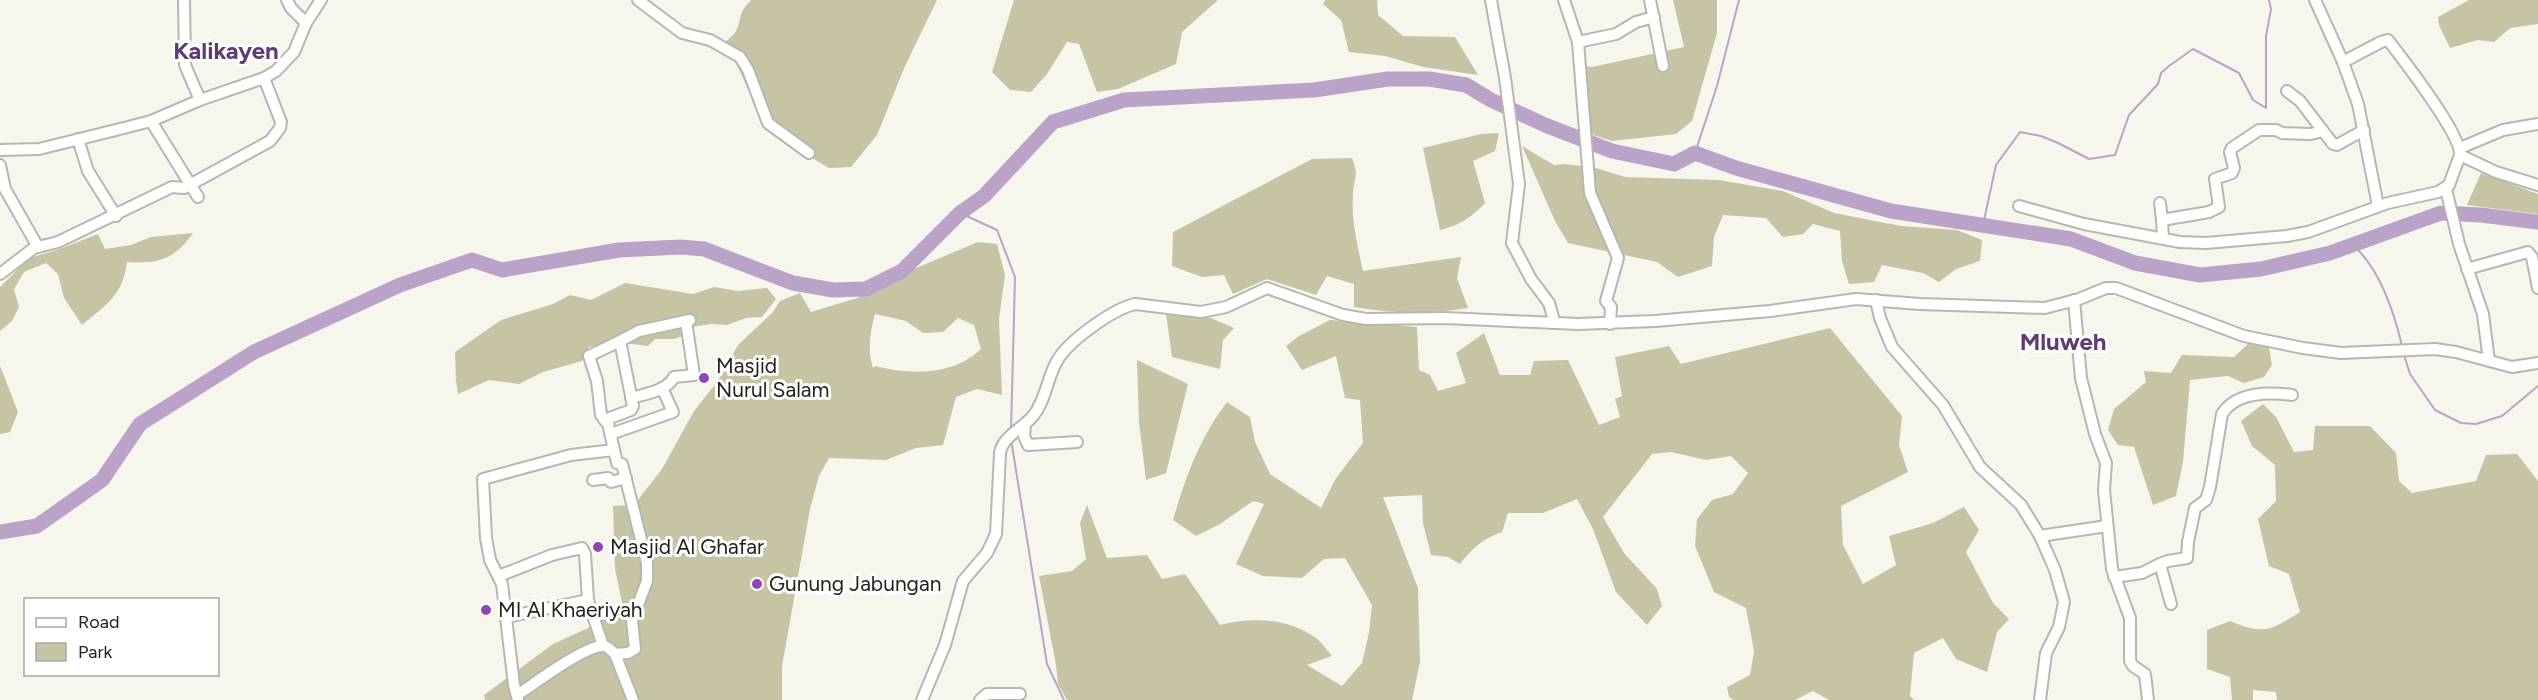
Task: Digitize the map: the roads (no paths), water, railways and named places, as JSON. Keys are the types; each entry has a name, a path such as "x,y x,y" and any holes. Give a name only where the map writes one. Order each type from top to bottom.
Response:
{"street":[{"path":"184,0 185,65 200,100"},
{"path":"287,0 295,13 306,23"},
{"path":"0,150 39,149 151,121 200,100 264,78 276,71 289,58 306,23 321,0"},
{"path":"638,0 682,33 710,40 740,57 748,70 768,123 809,153"},
{"path":"1491,0 1505,78 1519,190 1512,243 1532,279 1549,303 1553,317 1552,323"},
{"path":"1564,0 1578,42 1590,193 1618,258 1606,301 1611,307 1610,324"},
{"path":"1650,0 1663,66"},
{"path":"2315,0 2343,62 2358,104 2378,206"},
{"path":"1578,42 1616,34 1636,22 1654,17"},
{"path":"2343,62 2388,40 2437,109 2460,151 2496,172 2535,181"},
{"path":"0,274 38,247 58,242 172,187 182,188 270,141 280,128 280,118 264,78"},
{"path":"2287,91 2301,101 2333,144 2337,145 2364,130"},
{"path":"151,121 198,197"},
{"path":"2488,361 2486,324 2467,269 2447,193 2460,151 2503,130 2538,124"},
{"path":"2162,220 2209,212 2219,207 2215,179 2232,173 2234,168 2230,152 2232,148 2259,130 2312,134 2323,131"},
{"path":"78,139 88,171 116,216"},
{"path":"0,165 5,189 38,247"},
{"path":"2019,206 2071,221 2163,238 2206,243 2308,232 2378,206 2447,193"},
{"path":"2160,203 2163,238"},
{"path":"2467,269 2528,252 2532,257 2538,288"},
{"path":"922,700 945,645 963,581 987,553 996,534 1002,444 1023,426 1041,404 1056,362 1063,351 1119,309 1135,304 1201,312 1226,307 1267,288 1343,315 1366,319 1446,318 1610,324 1770,311 1849,299 2039,308 2074,300 2106,288 2115,288 2244,336 2303,348 2341,353 2407,349 2456,352 2512,367 2538,363"},
{"path":"1876,300 1880,318 1892,347 1943,405 1980,466 2021,505 2040,536 2059,580 2064,602 2059,627 2046,653 2040,700"},
{"path":"2074,300 2081,378 2095,434 2106,463 2104,490 2114,577 2129,613 2130,661 2133,666 2145,674 2148,700"},
{"path":"615,654 628,653 635,649 632,621 647,580 645,551 622,464 617,463 611,434 601,415 597,381 584,357 639,331 688,320 694,375 673,378 662,388 631,398"},
{"path":"606,422 610,417 631,410 633,406 620,340"},
{"path":"611,434 672,413 662,388"},
{"path":"2114,577 2142,573 2168,561 2187,558 2188,542 2196,508 2206,500 2210,487 2217,435 2225,408 2250,396 2264,393 2292,395"},
{"path":"1023,426 1028,445 1077,442"},
{"path":"614,450 571,455 483,479 486,538 492,566 499,576 518,698 569,661 603,646 610,648 615,654 633,700"},
{"path":"593,480 608,478 611,482 626,478"},
{"path":"2040,536 2107,526"},
{"path":"499,576 557,553 582,549 585,554 588,600 603,646"},
{"path":"2160,564 2171,604"},
{"path":"507,617 588,600"},
{"path":"980,700 987,694 1020,694"}],"waterway":[{"path":"1695,153 1717,86 1739,0"},
{"path":"1983,225 1996,165 2020,132 2041,136 2089,159 2115,155 2129,115 2158,84 2161,73 2193,49 2239,73 2253,100 2266,108 2266,36 2271,9 2269,0"},
{"path":"0,532 37,526 102,480 140,424 254,352 400,285 472,260 502,270 619,250 681,247 704,249 793,283 833,290 866,289 902,271 960,213 984,196 1053,122 1124,100 1314,90 1388,79 1429,79 1466,85 1491,100 1545,125 1612,151 1674,164 1695,153 1736,168 1891,211 2071,239 2135,263 2200,275 2261,269 2330,253 2441,213 2538,222"},
{"path":"960,213 997,230 1015,277 1011,431"},
{"path":"2353,245 2371,266 2385,292 2402,346"},
{"path":"2404,355 2410,374 2435,410 2461,423 2476,424 2502,416 2538,386"},
{"path":"1011,439 1047,664 1064,700"}],"place":[{"name":"Masjid Nurul Salam","path":"704,378"},
{"name":"Masjid Al Ghafar","path":"598,547"},
{"name":"Gunung Jabungan","path":"757,584"},
{"name":"MI Al Khaeriyah","path":"486,610"}],"district":[{"name":"Kalikayen","path":"226,51"},
{"name":"Mluweh","path":"2063,342"}]}
